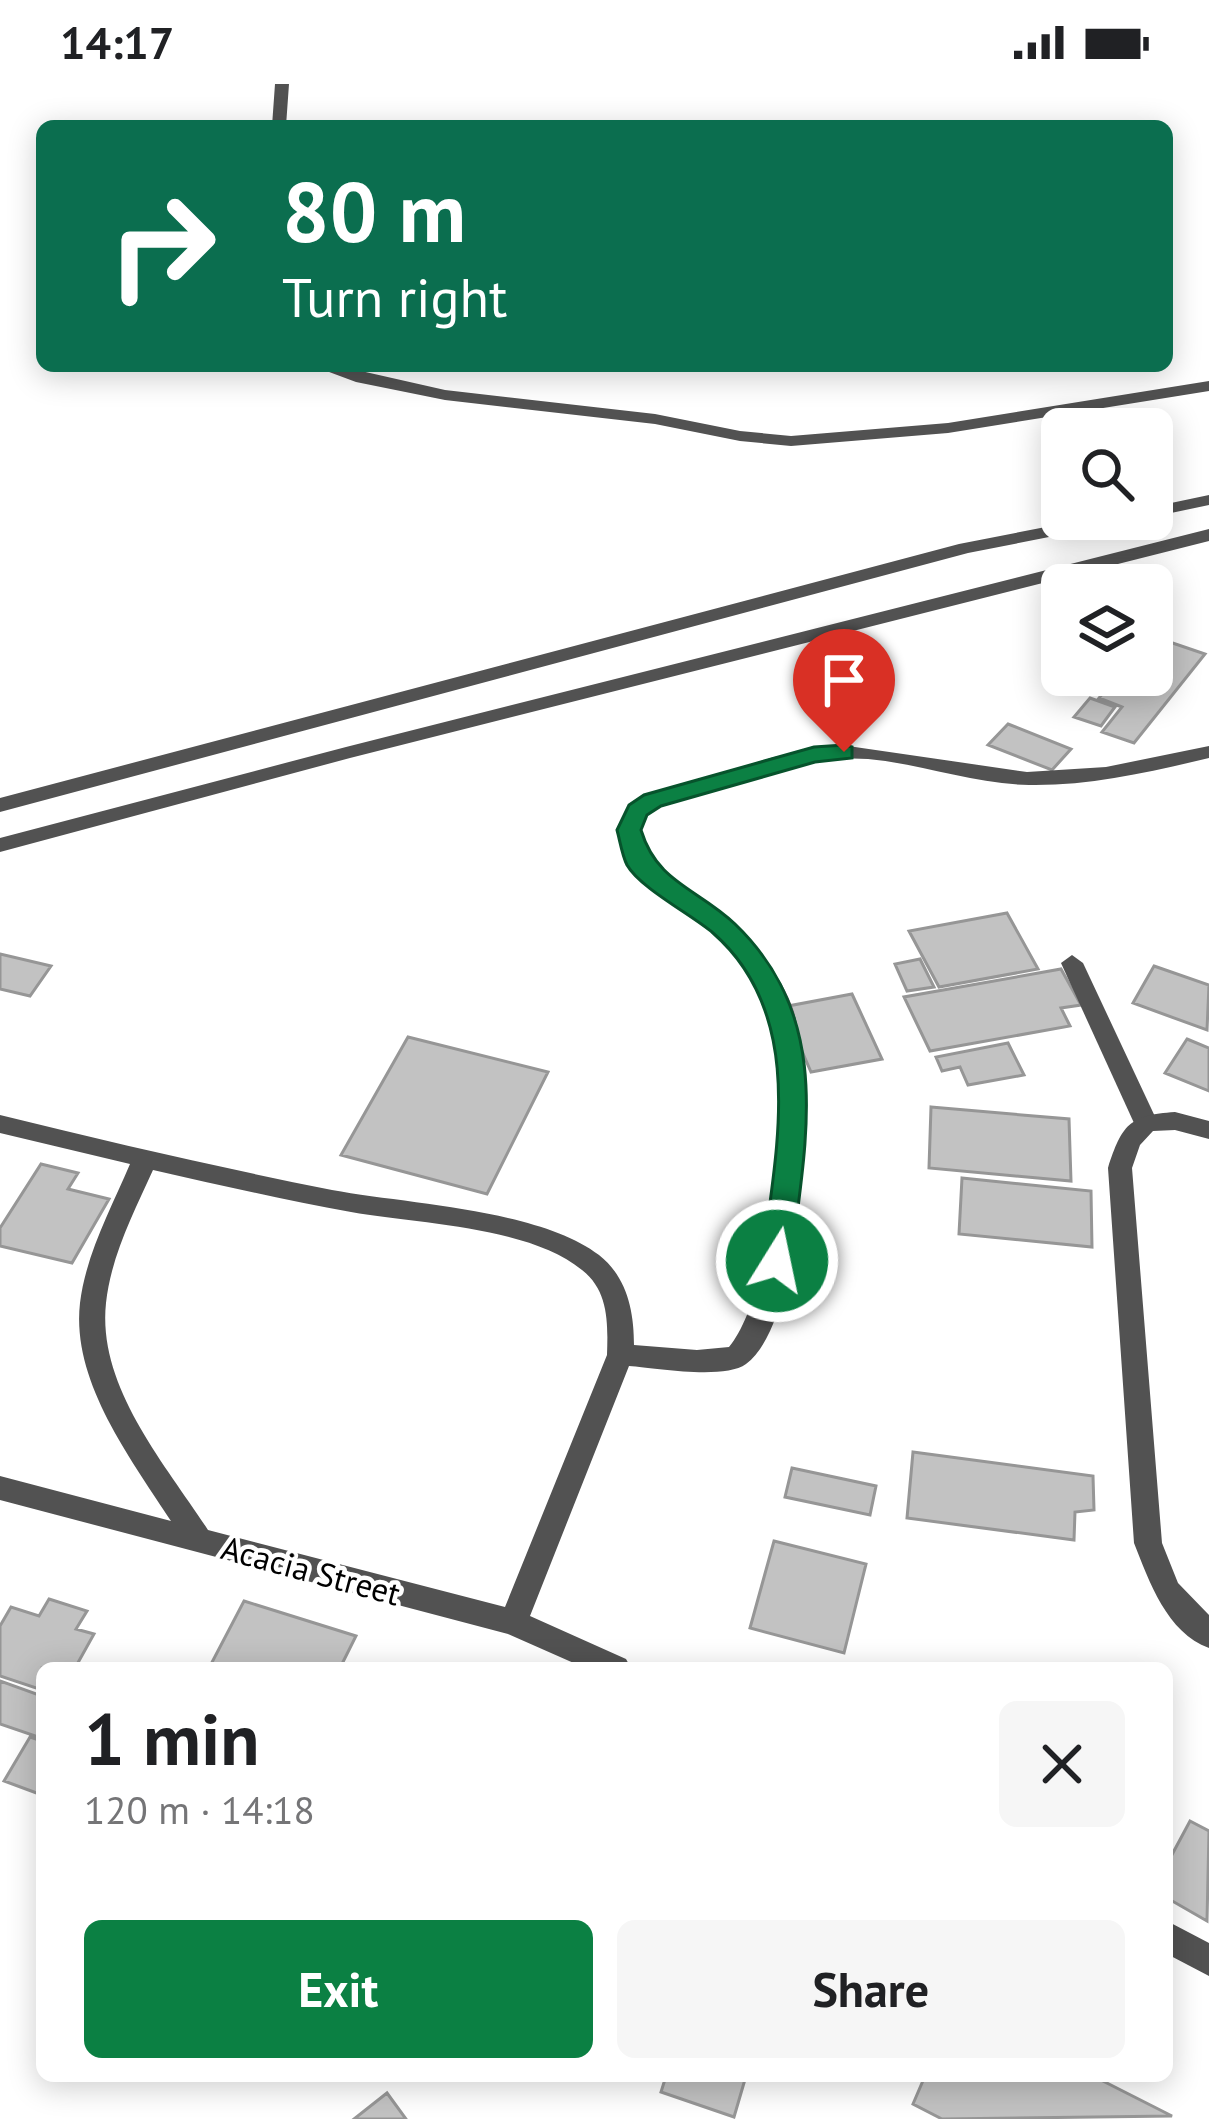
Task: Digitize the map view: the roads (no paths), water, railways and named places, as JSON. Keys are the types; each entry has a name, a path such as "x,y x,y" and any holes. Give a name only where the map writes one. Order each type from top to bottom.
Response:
{"street":[{"path":"279,120 282,84"},
{"path":"343,372 422,394 652,418 788,441 999,420 1096,400 1209,386"},
{"path":"1173,508 1209,500"},
{"path":"0,805 966,548 1041,533"},
{"path":"0,845 1209,535"},
{"path":"620,1355 697,1361 736,1357 755,1334 780,1244 793,1131 789,1041 781,1007 725,930 639,864 629,830 637,811 653,801 814,755 868,753 1000,777 1051,779 1100,776 1209,752"},
{"path":"1072,963 1146,1123"},
{"path":"1209,1130 1175,1121 1146,1123 1130,1141 1120,1168 1148,1543 1167,1591 1209,1635"},
{"path":"0,1124 146,1160 531,1236 578,1254 608,1277 623,1314 620,1355 513,1622"},
{"path":"146,1160 101,1274 91,1314 95,1351 103,1382 199,1540"},
{"name":"Acacia Street","path":"0,1488 513,1622 603,1662"},
{"path":"1173,1940 1209,1960"}]}
